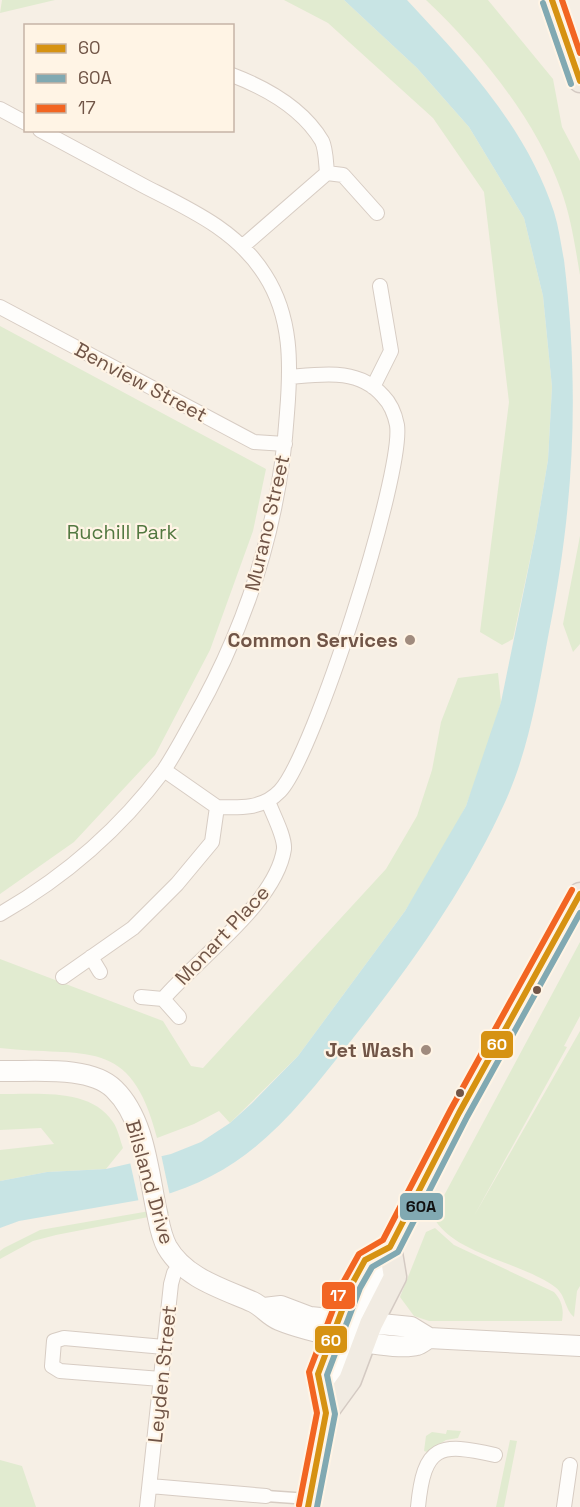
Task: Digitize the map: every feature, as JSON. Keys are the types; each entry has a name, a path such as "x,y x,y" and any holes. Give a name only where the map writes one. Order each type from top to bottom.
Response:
{"main road":[{"path":"552,0 580,79"},
{"path":"326,1413 350,1380 350,1330 365,1260 390,1247 468,1096 580,894"},
{"name":"Bilsland Drive","path":"0,1071 86,1074 105,1081 114,1088 128,1107 138,1131 160,1230 168,1248 180,1265 196,1276 264,1308 281,1306 350,1330 411,1327 429,1338 580,1346"},
{"path":"309,1503 326,1413 318,1374 350,1330 395,1277 390,1247"}],"street":[{"path":"234,76 260,86 304,119 323,143 327,173"},
{"path":"0,109 24,122"},
{"name":"Murano Street","path":"0,914 56,879 84,857 164,770 212,686 250,600 279,490 290,377 290,346 278,299 261,268 243,246 208,220 44,132"},
{"path":"243,246 327,173 343,174 377,213"},
{"path":"373,387 391,351 380,286"},
{"name":"Benview Street","path":"0,308 252,441 285,444"},
{"path":"164,770 217,807 255,806 268,801 287,782 315,721 384,510 397,425 384,396 359,378 345,375 290,377"},
{"name":"Monart Place","path":"163,999 239,922 276,874 284,847 268,801"},
{"path":"63,977 133,928 177,884 212,842 217,807"},
{"path":"91,957 100,972"},
{"name":"Monart Place","path":"141,997 163,999 179,1017"},
{"name":"Leyden Street","path":"147,1507 172,1280 180,1265"},
{"path":"161,1379 60,1371 52,1366 54,1341 64,1338 164,1347"},
{"path":"418,1507 420,1484 427,1464 442,1450 459,1447 495,1455"},
{"path":"564,1507 570,1465"},
{"path":"150,1486 266,1496 309,1503"}],"green space":[{"path":"2,0 55,0 0,13"},
{"path":"284,0 344,0 417,68 469,127 524,218 543,296 552,387 548,460 536,531 513,639 502,645 480,632 509,402 484,192 433,118 328,23"},
{"path":"426,0 488,0 553,79 562,127 580,161 580,275 561,190 537,138 522,113 486,64"},
{"name":"Ruchill Park","path":"0,326 266,469 253,531 210,650 155,755 74,842 0,894"},
{"path":"580,536 580,644 573,652 563,624"},
{"path":"498,673 501,702 486,752 466,806 438,858 405,911 298,1056 230,1123 219,1111 194,1124 157,1138 146,1105 133,1081 118,1066 101,1058 80,1053 0,1048 0,959 163,1021 191,1066 203,1068 386,869 417,816 432,770 441,722 458,678"},
{"path":"580,942 580,1016 564,1046 567,1047 474,1216 580,1031 580,1286 577,1291 574,1317 555,1287 541,1278 455,1240 442,1229 433,1216"},
{"path":"0,1094 61,1095 91,1103 113,1122 123,1148 106,1169 47,1172 0,1181 0,1150 54,1144 41,1128 0,1130"},
{"path":"167,1208 169,1213 33,1241 0,1259 0,1251 4,1248 40,1230"},
{"path":"435,1228 454,1245 554,1292 562,1305 562,1321 429,1321 414,1316 400,1297 426,1232"},
{"path":"447,1430 461,1431 458,1438 446,1440 427,1452 424,1451 426,1436 432,1432 446,1434"},
{"path":"510,1440 517,1441 504,1507 496,1507"},
{"path":"0,1460 22,1466 36,1507 0,1507"}],"water":[{"path":"344,0 407,0 472,73 511,125 542,182 557,224 564,260 569,309 572,356 572,449 569,496 557,589 527,740 514,780 491,832 436,926 372,1014 309,1093 267,1137 218,1173 157,1197 19,1221 0,1228 0,1181 47,1172 106,1169 171,1154 201,1142 230,1123 298,1056 405,911 466,806 501,702 548,460 552,387 543,296 524,218 469,127 417,68"}],"pier":[{"path":"161,1154 170,1196 139,1203 130,1162"}],"transit line":[{"name":"60","path":"552,0 580,81"},
{"name":"17","path":"562,0 580,53"},
{"name":"60A","path":"543,3 571,84"},
{"name":"17","path":"299,1505 317,1413 309,1372 344,1281 359,1254 383,1240 451,1109 572,890"},
{"name":"60","path":"308,1507 326,1413 318,1374 352,1284 365,1260 390,1247 459,1113 580,894"},
{"name":"60A","path":"317,1507 335,1414 327,1375 360,1288 372,1267 398,1252 467,1117 580,913"}],"place":[{"name":"Common Services","path":"410,640"},
{"name":"Jet Wash","path":"426,1050"}]}
